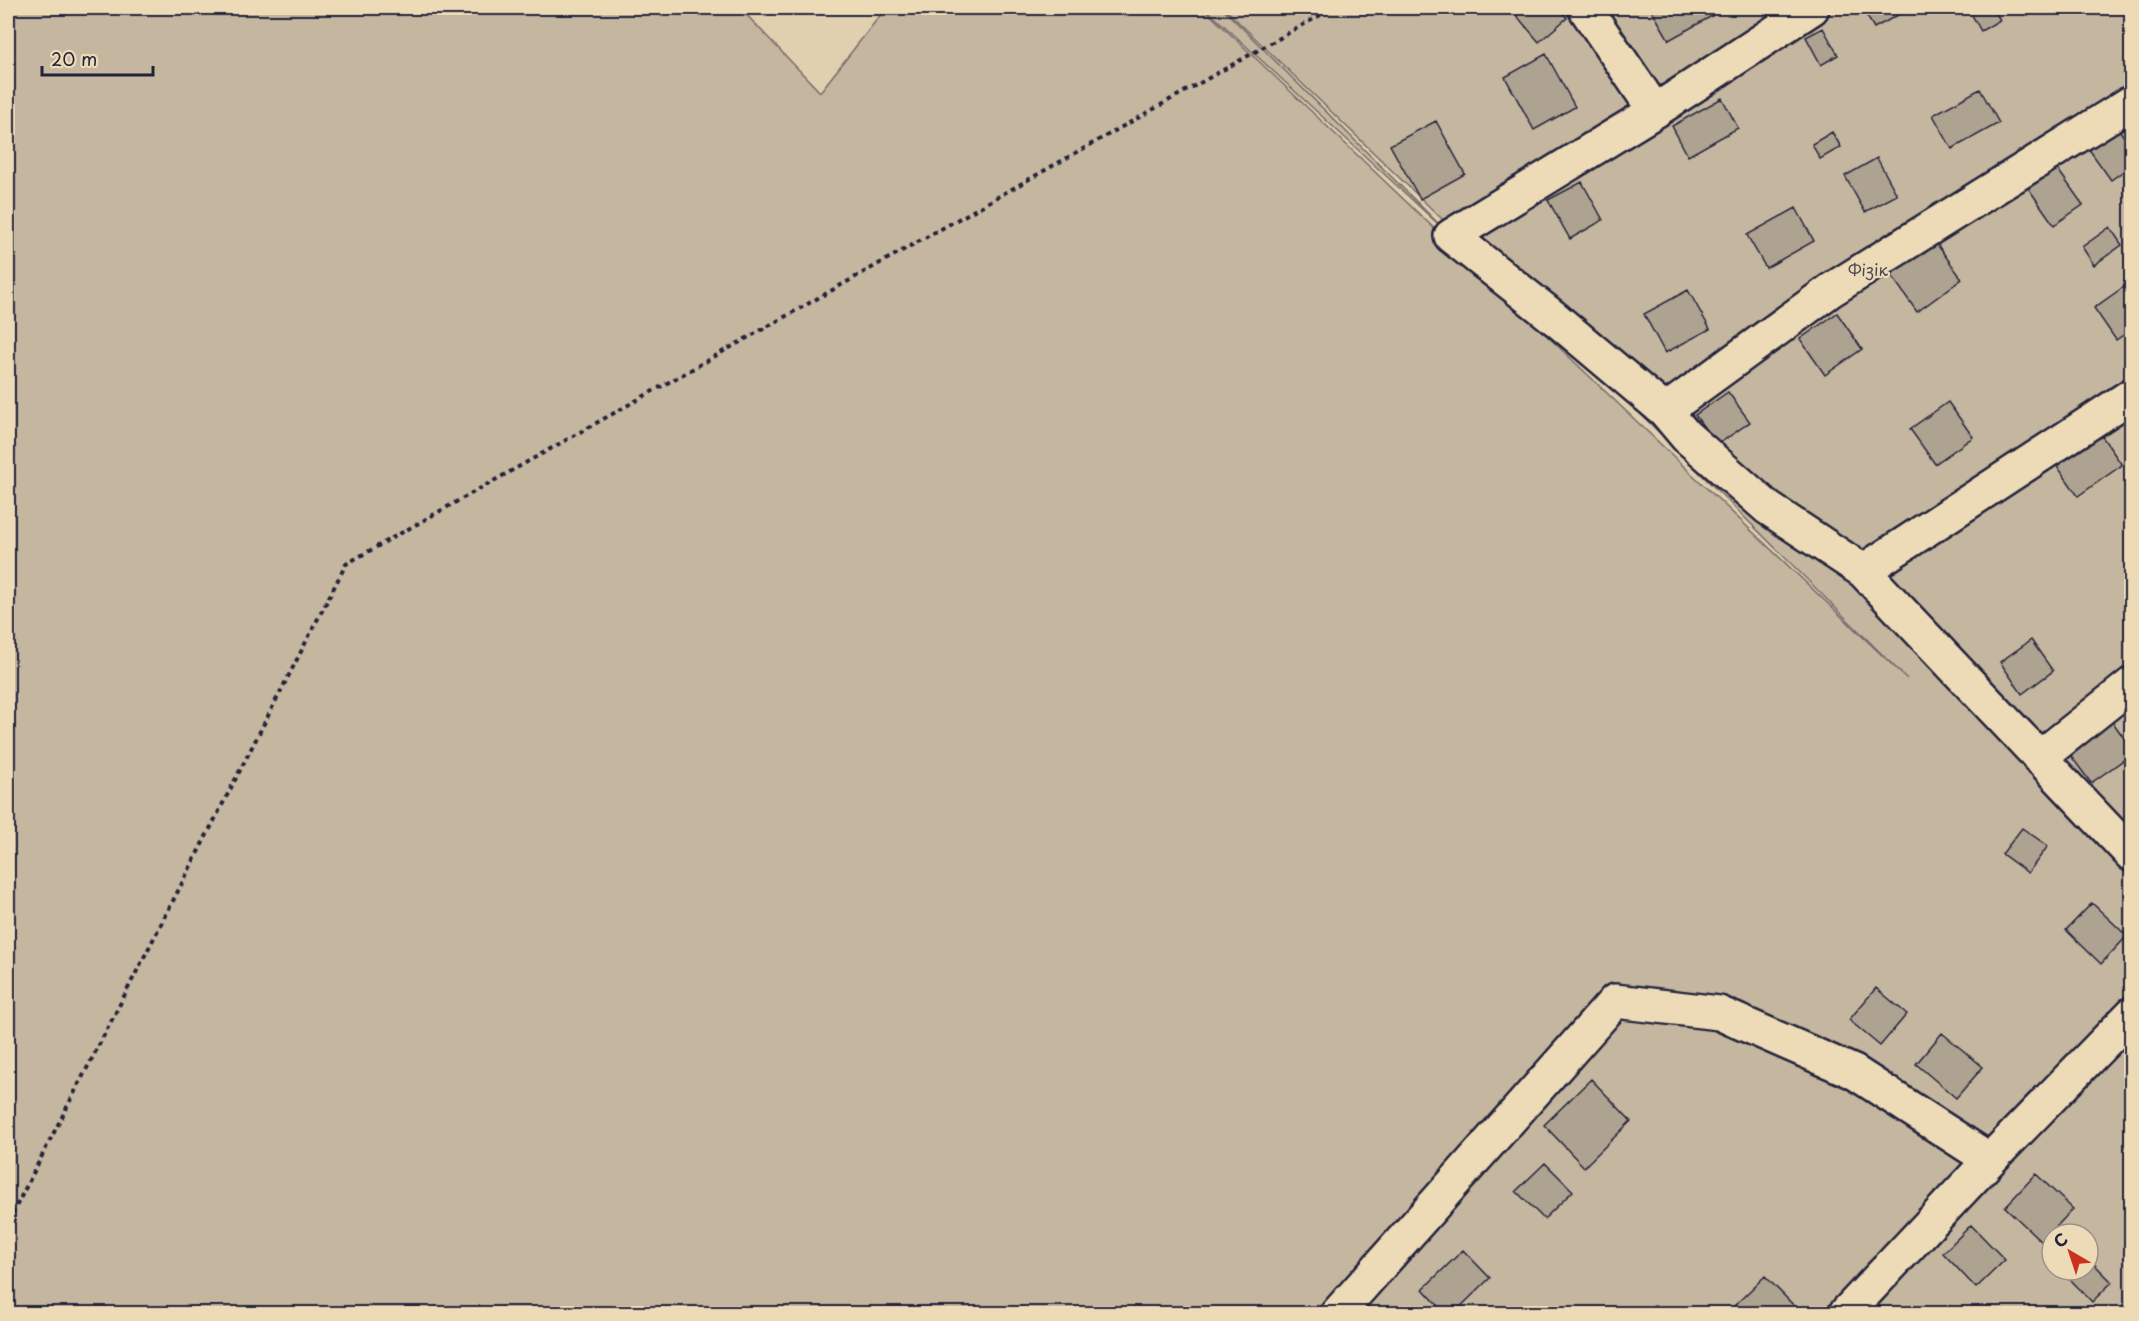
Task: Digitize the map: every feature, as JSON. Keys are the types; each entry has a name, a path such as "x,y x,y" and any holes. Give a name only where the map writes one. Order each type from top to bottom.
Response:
{"lane":[{"path":"1585,8 1655,111"},
{"path":"1812,8 1655,111 1451,236 1557,320 1665,411 1686,436 1768,508 1863,571 2132,855"},
{"path":"1665,411 1831,290 2132,102"},
{"path":"1863,571 2132,396"},
{"path":"2039,758 2132,684"},
{"path":"1337,1314 1615,1001 1719,1012 1854,1072 1990,1160"},
{"path":"1845,1314 2132,1014"}],"path":[{"path":"8,1222 346,564 1333,8"}],"green space":[{"name":"Фізік","path":"8,8 740,8 820,92 886,8 1203,8 1907,679 1533,307 1224,8 2131,8 2131,1313 8,1313"},
{"path":"1205,8 1222,8 1451,236"}],"building":[{"path":"1510,8 1558,8 1567,18 1539,42"},
{"path":"1707,8 1712,16 1669,40 1651,9"},
{"path":"1862,8 1911,8 1874,28"},
{"path":"1968,8 1993,8 2000,20 1981,31"},
{"path":"1823,28 1838,55 1821,65 1806,37"},
{"path":"1546,54 1575,107 1534,130 1505,77"},
{"path":"1980,89 1999,123 1952,149 1933,115"},
{"path":"1722,98 1738,128 1688,156 1672,126"},
{"path":"1436,121 1465,174 1420,199 1390,145"},
{"path":"2117,127 2132,148 2132,165 2111,180 2088,148"},
{"path":"1832,132 1841,147 1820,159 1812,144"},
{"path":"1877,158 1897,195 1865,212 1845,176"},
{"path":"2054,164 2083,205 2054,225 2026,185"},
{"path":"1582,182 1603,220 1570,239 1548,200"},
{"path":"1796,208 1814,241 1766,268 1747,235"},
{"path":"2110,227 2122,245 2094,265 2082,247"},
{"path":"1934,240 1962,279 1917,312 1889,272"},
{"path":"2125,286 2132,295 2132,329 2116,340 2094,308"},
{"path":"1688,290 1710,329 1665,353 1644,314"},
{"path":"1837,313 1862,349 1825,375 1800,339"},
{"path":"1728,392 1750,422 1717,445 1695,415"},
{"path":"1948,402 1973,437 1935,464 1910,429"},
{"path":"2099,432 2122,465 2078,496 2055,463"},
{"path":"2031,640 2053,671 2022,694 2000,662"},
{"path":"2109,717 2132,749 2132,754 2091,783 2065,748"},
{"path":"2022,828 2048,846 2028,873 2002,854"},
{"path":"2092,903 2127,936 2101,964 2066,930"},
{"path":"1876,988 1907,1014 1880,1046 1849,1020"},
{"path":"1942,1033 1983,1067 1956,1098 1916,1064"},
{"path":"1591,1079 1631,1121 1584,1167 1544,1125"},
{"path":"1545,1163 1573,1191 1544,1219 1516,1191"},
{"path":"2036,1174 2073,1209 2061,1222 2040,1222 2040,1240 2005,1207"},
{"path":"1971,1225 2005,1260 1976,1288 1943,1253"},
{"path":"1463,1250 1490,1278 1453,1314 1446,1314 1423,1289"},
{"path":"2100,1270 2112,1282 2092,1302 2073,1282 2100,1282"},
{"path":"1765,1276 1802,1314 1736,1314 1731,1309"}]}
